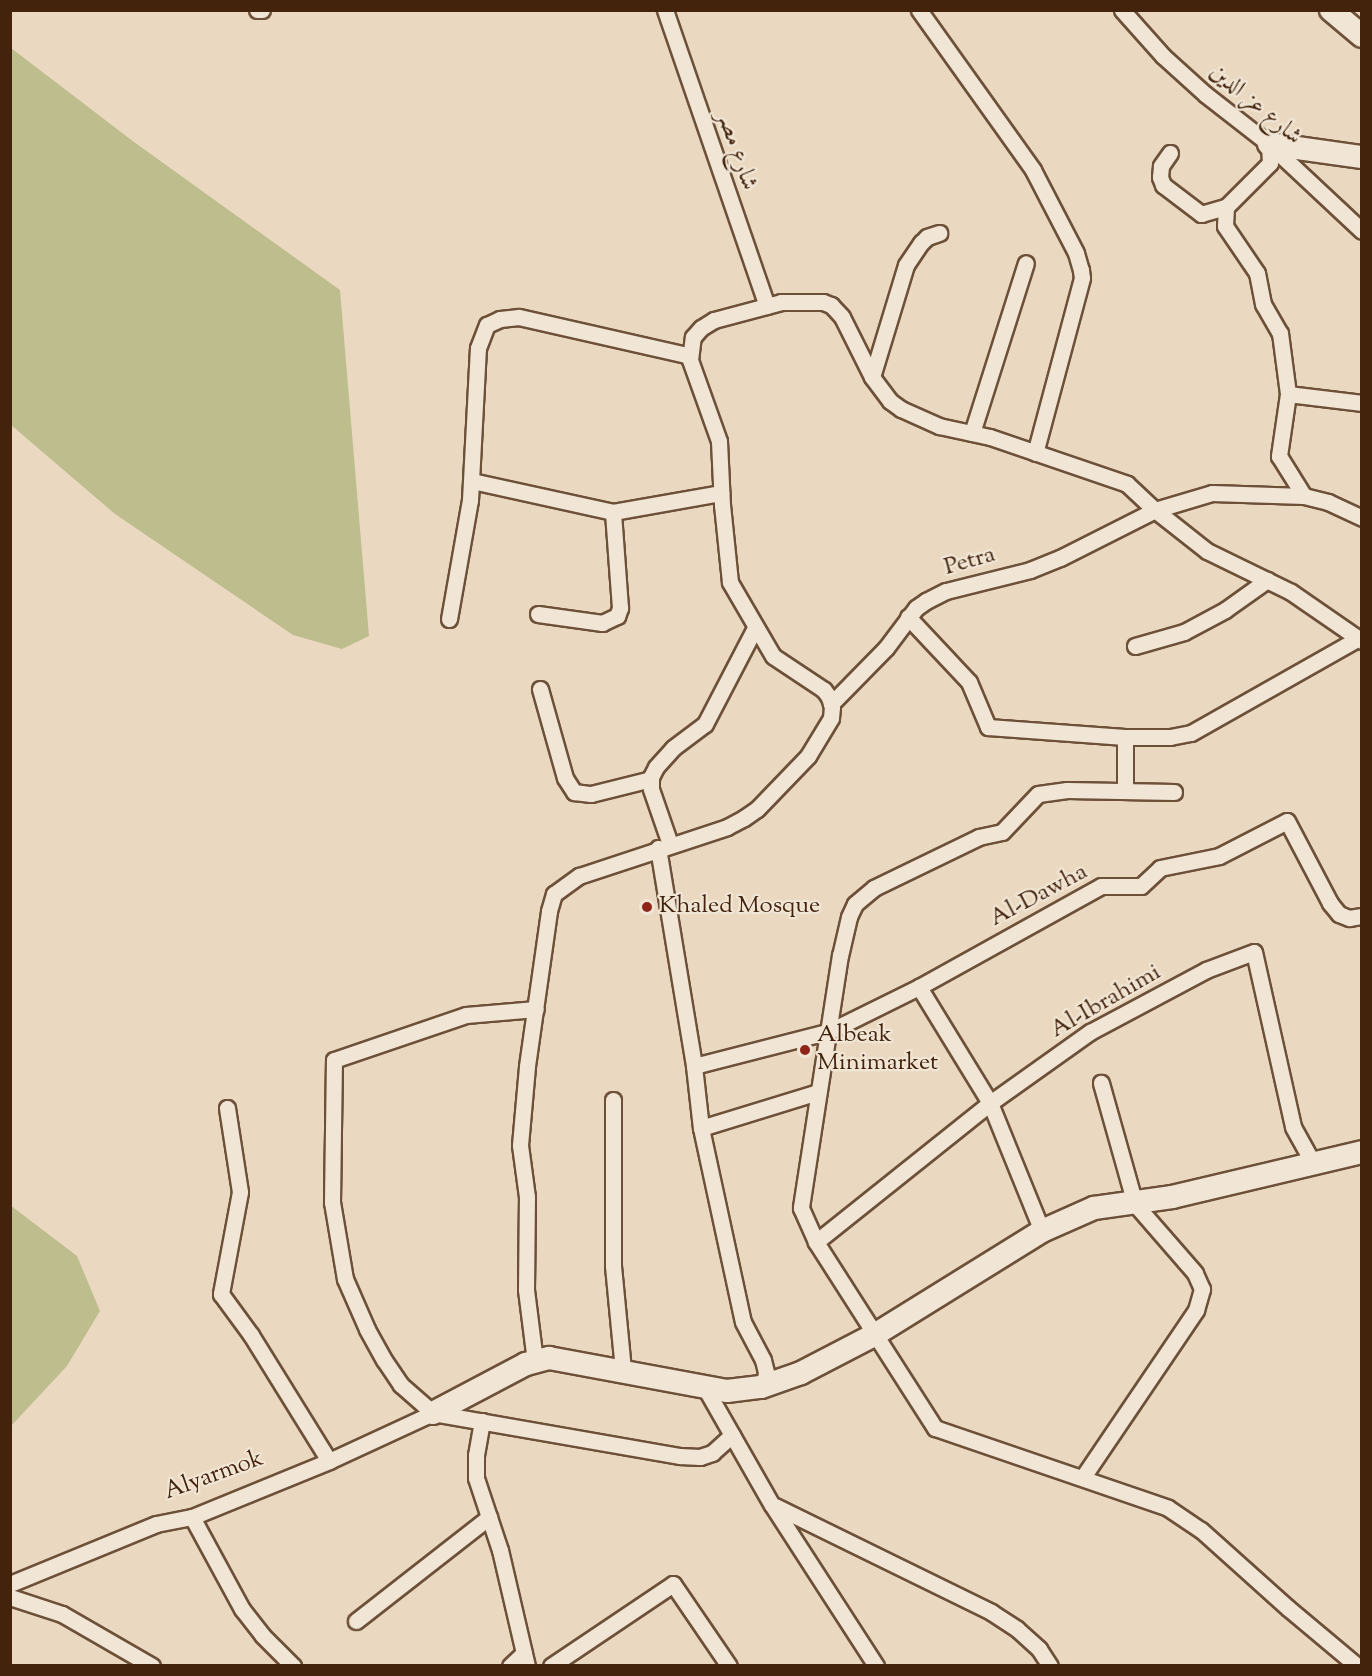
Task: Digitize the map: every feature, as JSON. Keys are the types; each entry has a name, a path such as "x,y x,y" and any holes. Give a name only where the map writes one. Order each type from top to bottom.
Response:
{"street":[{"path":"257,10 262,10"},
{"name":"شارع مصر","path":"665,10 767,306"},
{"path":"919,10 1033,170 1076,254 1081,270 1082,278 1035,453"},
{"name":"شارع عز الدين","path":"1122,10 1163,56 1205,94 1269,144 1362,231"},
{"path":"1330,10 1362,36"},
{"path":"1170,153 1161,166 1160,177 1163,185 1201,214 1226,207 1268,166 1271,155 1269,144 1362,157"},
{"path":"1226,207 1225,226 1257,273 1263,304 1280,333 1288,394 1279,456 1304,496"},
{"path":"872,377 906,265 927,237 939,233"},
{"path":"972,433 1026,263"},
{"path":"535,1361 526,1290 526,1197 520,1145 527,1066 549,910 554,894 579,876 727,827 757,809 808,756 822,737 831,718 831,704 824,690 773,657 730,582 721,493 720,441 690,356 693,337 701,328 714,320 781,302 823,302 831,305 842,317 872,377 890,401 916,418 972,433 1128,484 1155,510 1207,551 1291,592 1360,640 1191,733 1170,737 1125,737 988,727 969,682 908,617"},
{"path":"449,619 472,481 478,348 484,330 492,321 519,317 690,356"},
{"path":"1288,394 1362,403"},
{"path":"472,481 613,512 721,493"},
{"name":"Petra","path":"831,704 886,648 908,617 926,601 946,591 1030,570 1060,558 1155,510 1212,493 1304,496 1329,502 1362,518"},
{"path":"538,614 602,623 617,616 620,608 613,512"},
{"path":"1135,646 1184,632 1225,610 1267,580"},
{"path":"753,1388 766,1372 763,1360 743,1322 701,1128 664,846 651,789 651,779 656,767 673,748 705,724 712,714 755,628"},
{"path":"540,689 565,778 574,792 591,794 651,779"},
{"path":"1125,737 1125,791"},
{"path":"1174,792 1067,790 1038,794 1002,832 979,837 862,896 849,917 840,955 801,1208 816,1242 935,1428 1168,1508 1201,1530 1288,1608 1357,1665"},
{"name":"Al-Dawha","path":"694,1066 830,1031 919,987 1101,886 1141,886 1160,868 1219,856 1287,821 1329,903 1339,914 1349,918 1362,916"},
{"name":"Al-Ibrahimi","path":"816,1242 990,1103 1090,1032 1206,970 1254,952 1293,1127 1313,1163"},
{"path":"919,987 990,1103 1042,1232"},
{"path":"536,1009 466,1015 334,1060 332,1202 345,1279 366,1329 401,1385 433,1413 680,1456 700,1457 712,1453 732,1435"},
{"path":"1083,1478 1201,1299 1202,1289 1195,1273 1135,1204 1101,1083"},
{"path":"701,1128 818,1092"},
{"path":"613,1100 613,1266 623,1370"},
{"path":"227,1108 240,1192 221,1294 251,1335 328,1461"},
{"path":"753,1388 801,1373 876,1334 1042,1232 1094,1208 1135,1204 1362,1152"},
{"name":"Alyarmok","path":"10,1584 156,1524 192,1517 328,1461 433,1413 535,1361 549,1358 704,1386 753,1388"},
{"path":"704,1386 772,1505 876,1665"},
{"path":"483,1421 475,1466 500,1550 526,1659 510,1665"},
{"path":"772,1505 991,1612 1017,1629 1039,1649 1050,1665"},
{"path":"192,1517 242,1609 262,1635 293,1665"},
{"path":"356,1621 489,1518"},
{"path":"551,1665 673,1584 729,1665"},
{"path":"10,1597 62,1614 152,1665"}],"shaded area":[{"path":"11,48 134,142 340,290 369,636 342,649 293,635 115,514 11,425"},
{"path":"10,1205 77,1256 100,1311 67,1366 11,1426"}],"place":[{"name":"Khaled Mosque","path":"647,907"},
{"name":"Albeak Minimarket","path":"805,1050"}]}
